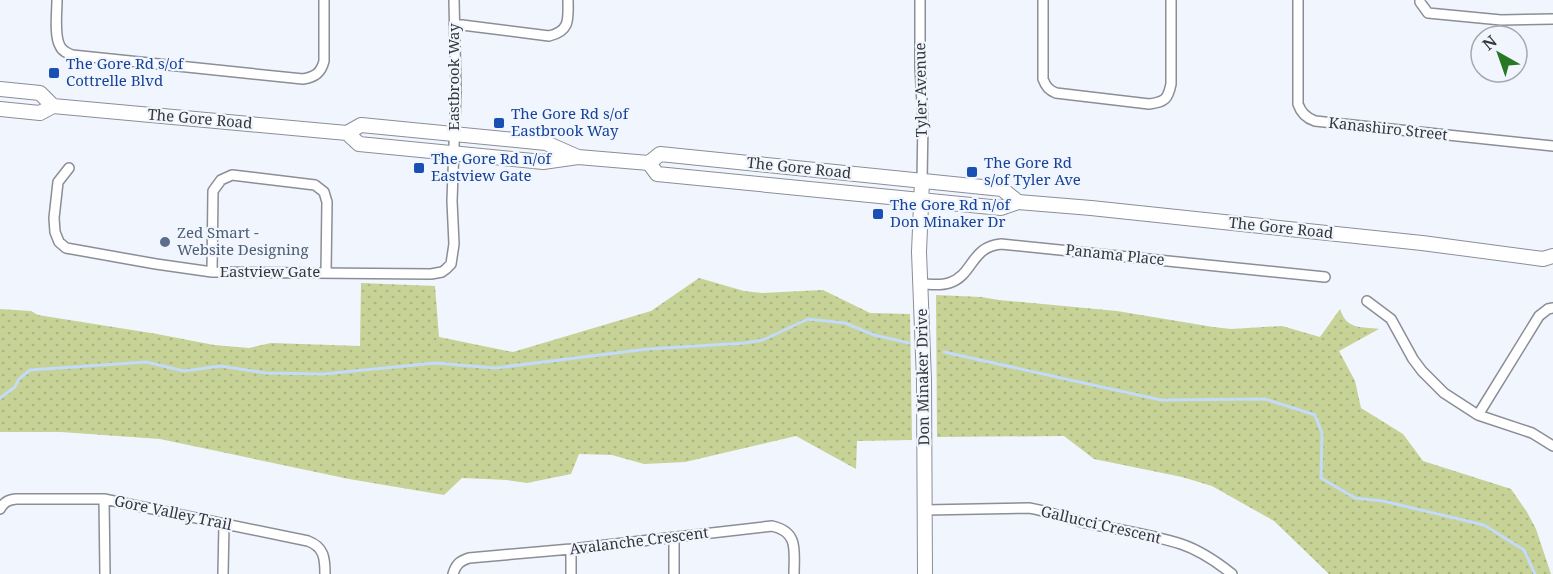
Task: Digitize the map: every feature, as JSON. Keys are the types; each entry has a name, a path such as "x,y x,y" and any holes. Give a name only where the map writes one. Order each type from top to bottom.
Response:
{"main road":[{"name":"The Gore Road","path":"0,88 40,93 53,106"},
{"name":"The Gore Road","path":"0,109 40,113 53,106 347,133 361,125 546,143 578,157"},
{"name":"The Gore Road","path":"347,133 359,144 543,162 578,157 649,163 660,154 1002,189 1018,202"},
{"name":"The Gore Road","path":"649,163 657,174 1001,208 1018,202 1091,208 1410,242 1550,261"},
{"name":"Don Minaker Drive","path":"922,181 919,222 924,380 925,574"}],"street":[{"path":"57,0 59,46 64,52 72,55 303,79 319,73 324,60 324,0"},
{"name":"Eastbrook Way","path":"453,153 456,91 454,0"},
{"path":"454,24 549,36 558,34 567,23 568,0"},
{"name":"Tyler Avenue","path":"920,0 922,181"},
{"path":"1042,0 1043,79 1050,91 1149,104 1165,100 1172,84 1171,0"},
{"name":"Kanashiro Street","path":"1298,0 1298,104 1308,118 1315,121 1553,146"},
{"path":"1420,0 1428,13 1501,20 1553,19"},
{"name":"Eastview Gate","path":"69,168 58,182 54,218 58,242 66,248 212,272 430,274 442,272 451,264 454,244 453,153"},
{"path":"212,272 213,191 221,180 232,176 315,185 324,192 327,202 326,273"},
{"name":"Panama Place","path":"920,284 948,284 957,280 982,250 990,245 1001,244 1325,277"},
{"path":"1367,301 1391,320 1408,352 1428,377 1453,400 1478,415 1532,433 1553,446"},
{"path":"1478,415 1539,316 1553,308"},
{"path":"104,499 105,574"},
{"name":"Gore Valley Trail","path":"0,509 10,500 104,499 314,543 324,555 325,574"},
{"name":"Gallucci Crescent","path":"925,510 1029,508 1039,510 1084,523 1183,544 1213,560 1232,574"},
{"path":"223,574 224,524"},
{"name":"Avalanche Crescent","path":"453,574 454,568 460,561 470,558 772,526 781,528 792,539 794,574"},
{"path":"674,537 674,574"},
{"path":"571,549 571,574"}],"green space":[{"path":"699,278 744,291 762,293 823,290 870,313 910,314 912,440 857,441 856,469 796,436 685,462 644,464 612,455 579,454 571,474 527,483 462,478 444,495 349,479 160,439 61,432 0,432 0,309 31,311 38,315 214,345 249,348 271,343 360,346 361,283 435,286 439,337 513,352 651,311"},
{"path":"936,295 981,297 1117,311 1231,329 1282,326 1320,337 1340,309 1351,324 1379,329 1339,351 1355,381 1361,408 1403,434 1423,461 1511,489 1536,529 1551,574 1329,574 1274,521 1212,486 1182,477 1094,459 1064,436 937,437"}],"waterway":[{"path":"0,398 15,387 19,379 30,370 146,362 184,371 221,366 266,373 324,374 435,363 495,368 648,349 745,343 763,340 808,319 845,323 874,335 909,343"},
{"path":"944,352 1161,400 1265,399 1315,415 1322,433 1321,478 1355,498 1383,501 1484,525 1524,550 1535,574"}],"place":[{"name":"The Gore Rd s/of Cottrelle Blvd","path":"54,73"},
{"name":"The Gore Rd s/of Eastbrook Way","path":"499,123"},
{"name":"The Gore Rd n/of Eastview Gate","path":"419,168"},
{"name":"The Gore Rd s/of Tyler Ave","path":"972,172"},
{"name":"The Gore Rd n/of Don Minaker Dr","path":"878,214"},
{"name":"Zed Smart - Website Designing","path":"165,242"}]}
